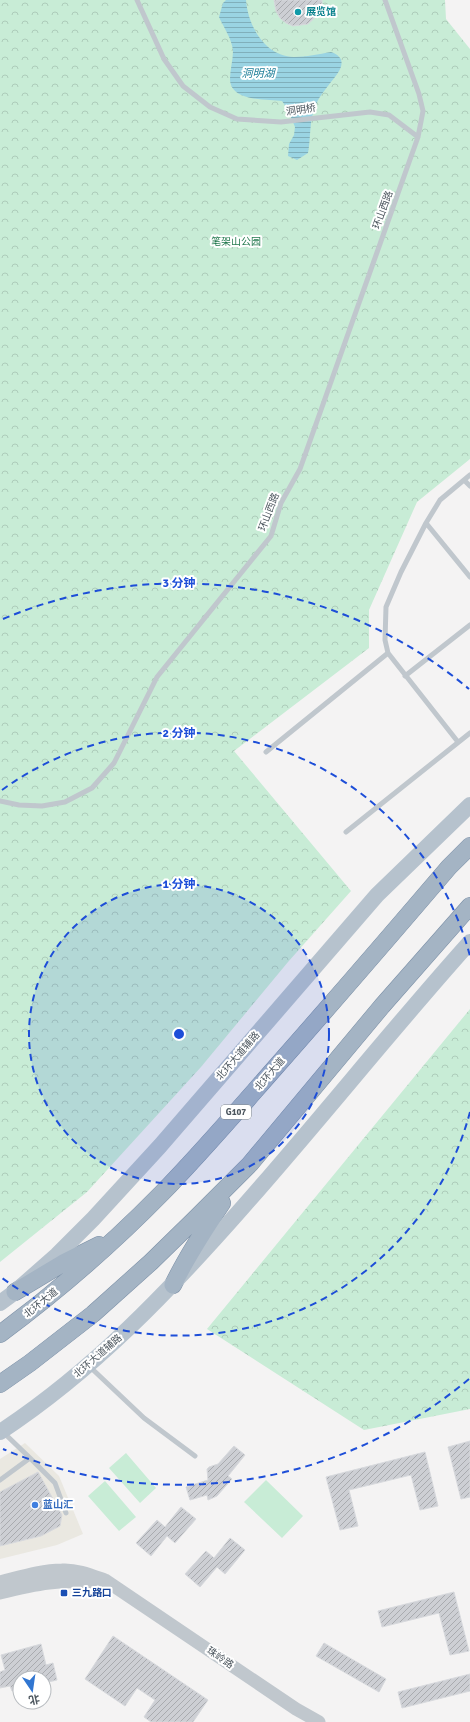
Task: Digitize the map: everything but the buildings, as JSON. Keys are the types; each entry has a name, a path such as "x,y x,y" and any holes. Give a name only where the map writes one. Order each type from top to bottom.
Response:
{"highway":[{"path":"449,867 470,840"},
{"name":"北环大道","path":"0,1334 35,1308 119,1235 163,1192 213,1139 449,867 470,846"},
{"path":"173,1285 201,1234 250,1164 382,1006 470,906"},
{"path":"448,930 470,911"},
{"path":"0,1384 30,1363 99,1308 152,1262 250,1164"},
{"path":"15,1292 65,1262 119,1235"}],"main road":[{"name":"北环大道辅路","path":"0,1303 15,1292 57,1255 119,1191 377,895 470,804"},
{"name":"北环大道辅路","path":"1,1432 47,1399 88,1365 173,1285 271,1175 470,942"}],"street":[{"name":"珠岭路","path":"0,1582 39,1572 63,1570 83,1573 105,1580 296,1709 319,1722"},
{"name":"珠岭路","path":"0,1593 43,1583 69,1581 90,1583 122,1592"}],"lane":[{"name":"洞明桥","path":"137,0 164,59 183,86 210,107 237,119 281,122 370,112 389,115 418,137"},
{"name":"环山西路","path":"0,801 20,805 42,806 65,802 92,788 114,763 157,677 271,536 281,503 300,469 418,137 423,111 419,94 385,0"},
{"path":"458,742 388,653 385,640 386,607 401,572 426,523 440,500 470,475"},
{"path":"464,480 470,486"},
{"path":"426,523 470,577"},
{"path":"405,676 470,625"},
{"path":"266,752 388,653"},
{"path":"346,832 470,733"},
{"path":"88,1365 144,1418 195,1456"},
{"path":"1,1432 55,1483 66,1513"},
{"path":"0,1480 30,1458"}],"shaded area":[{"name":"蓝山汇","path":"25,1443 59,1476 83,1534 57,1545 0,1559 0,1459"}],"green space":[{"name":"笔架山公园","path":"0,0 445,0 446,19 470,49 470,459 417,502 369,610 369,648 234,751 351,891 288,962 201,1067 87,1192 0,1262"},
{"path":"470,1009 470,1409 364,1430 207,1329"},
{"path":"126,1453 156,1488 140,1503 109,1468"},
{"path":"266,1480 303,1516 282,1538 244,1502"},
{"path":"105,1481 136,1517 119,1531 88,1496"}],"water":[{"name":"洞明湖","path":"226,0 246,0 247,10 254,29 260,38 275,51 294,57 331,52 341,59 342,64 338,73 319,99 313,112 308,153 297,160 288,156 289,144 294,135 295,127 288,110 282,101 243,96 236,92 232,86 230,72 233,51 229,38 219,17 223,3"}],"place":[{"name":"展览馆","path":"298,12"},
{"name":"蓝山汇","path":"35,1505"},
{"name":"三九路口","path":"64,1593"}]}
